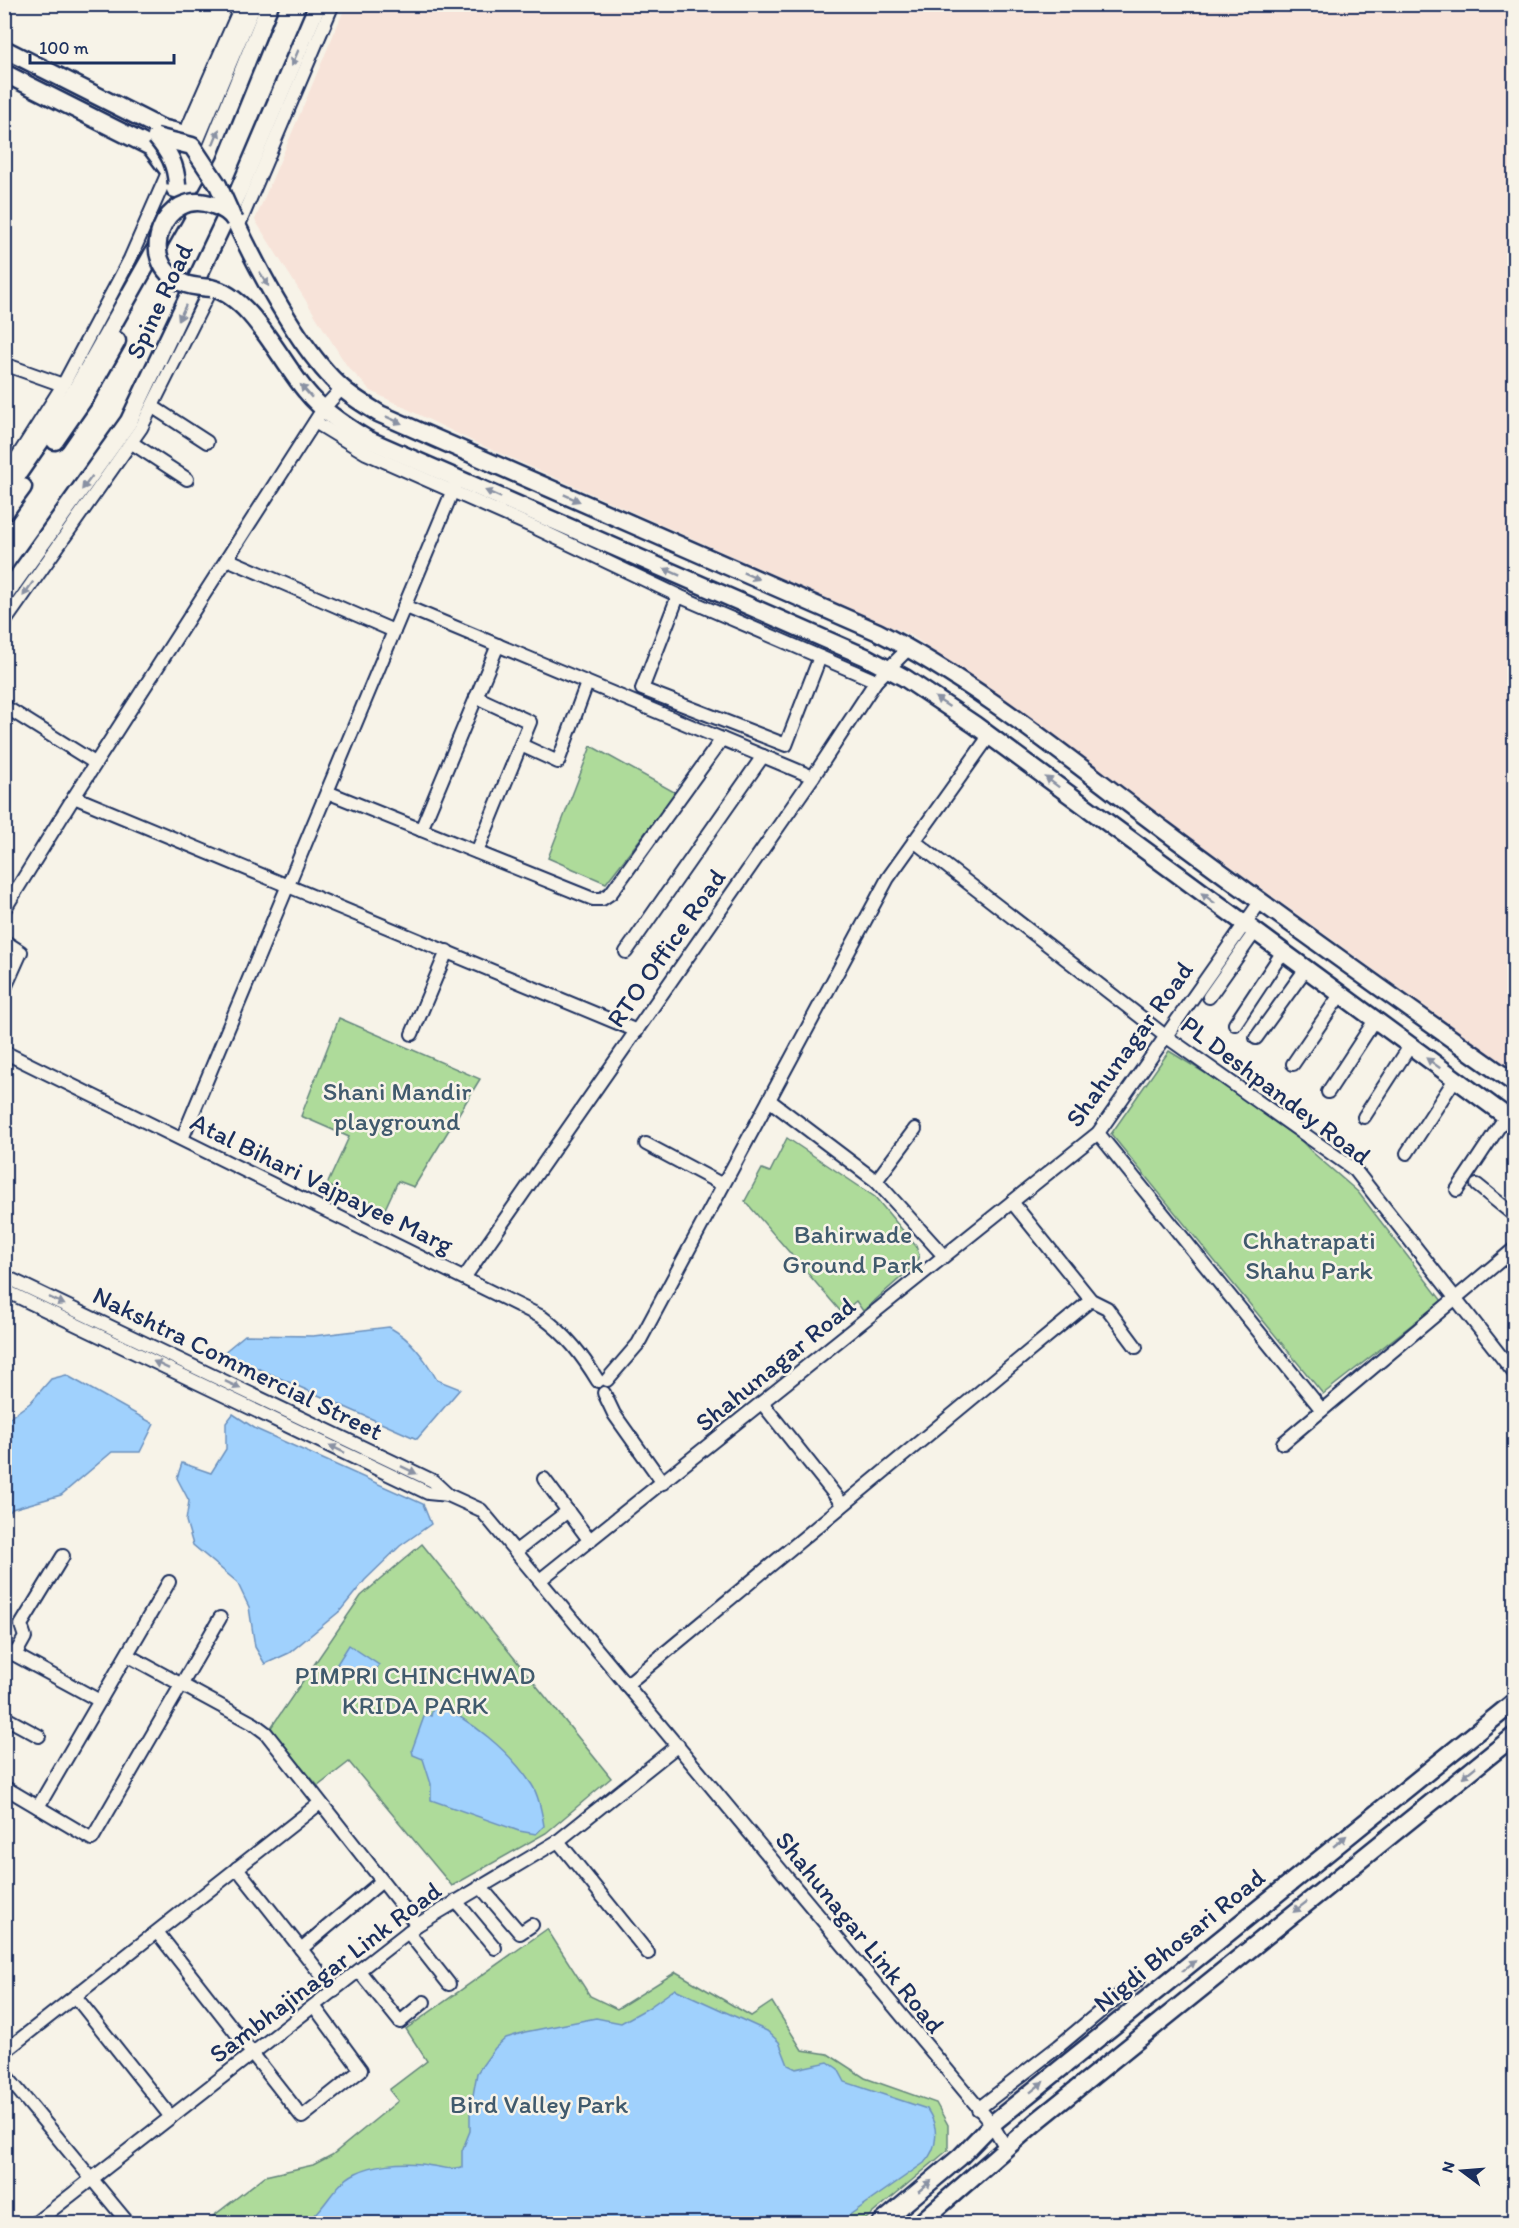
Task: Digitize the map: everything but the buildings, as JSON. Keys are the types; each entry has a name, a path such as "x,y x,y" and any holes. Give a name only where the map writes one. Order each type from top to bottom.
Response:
{"main road":[{"path":"253,4 173,178 157,238 158,254 164,268 175,279 189,285 224,292 241,305 306,392 319,416 455,485 888,667 990,735 1249,929 1510,1119"},
{"name":"Spine Road","path":"4,494 209,154 270,4"},
{"name":"Spine Road","path":"4,596 129,421 239,190 318,4"},
{"path":"4,49 189,140 218,185 259,271 322,366 342,388 380,414 868,627 909,648 999,707 1260,902 1515,1083"},
{"path":"4,60 156,137 189,140"},
{"path":"4,73 151,147 173,178"},
{"path":"156,137 169,152 176,172 173,178"},
{"path":"162,224 179,207 193,202 209,203 235,220"},
{"path":"4,513 86,396 114,348 158,254"},
{"name":"Nigdi Bhosari Road","path":"880,2223 960,2157 992,2124 1515,1702"},
{"name":"Nigdi Bhosari Road","path":"919,2223 1006,2148 1272,1929 1515,1736"}],"street":[{"path":"189,140 242,4"},
{"path":"235,220 333,4"},
{"name":"Spine Road","path":"4,478 69,388 130,259 173,178"},
{"name":"Spine Road","path":"4,623 132,443 153,407 211,288"},
{"path":"4,364 69,388"},
{"path":"4,910 95,763 319,416 342,388"},
{"path":"153,407 207,442"},
{"path":"132,443 187,479"},
{"path":"182,1139 455,485 678,596 876,681"},
{"path":"227,559 394,631"},
{"path":"678,596 642,689 786,746 820,657"},
{"path":"404,606 813,777"},
{"path":"421,830 498,645"},
{"name":"RTO Office Road","path":"464,1278 813,777 876,681 909,648"},
{"path":"521,745 558,762 587,682"},
{"path":"476,698 530,722 477,852"},
{"path":"4,706 95,763"},
{"path":"603,1385 638,1344 888,878 990,735"},
{"path":"327,792 593,899 602,899 611,893 722,739"},
{"path":"626,952 763,756"},
{"path":"74,797 637,1031"},
{"name":"PL Deshpandey Road","path":"914,841 1164,1035 1355,1170 1515,1373"},
{"name":"Shahunagar Road","path":"540,1580 1098,1133 1164,1035 1249,929 1260,902"},
{"path":"1209,997 1249,929"},
{"path":"4,941 21,952 4,990"},
{"path":"412,1034 447,951"},
{"path":"1235,1024 1282,953"},
{"path":"1256,1038 1305,969"},
{"path":"1293,1064 1340,995"},
{"path":"1328,1092 1374,1020"},
{"path":"1364,1117 1410,1046"},
{"name":"Atal Bihari Vajpayee Marg","path":"4,1052 542,1317 561,1330 578,1349 603,1385 614,1414 663,1483"},
{"path":"1407,1153 1455,1079"},
{"path":"769,1100 876,1181 945,1256"},
{"path":"1457,1190 1510,1119"},
{"path":"876,1181 915,1129"},
{"path":"1098,1133 1322,1410"},
{"path":"646,1144 723,1185"},
{"path":"1477,1185 1515,1215"},
{"path":"1012,1202 1091,1300 1107,1308 1136,1347"},
{"path":"1283,1443 1515,1249"},
{"name":"Nakshtra Commercial Street","path":"4,1276 433,1481 448,1494 481,1510 678,1746"},
{"name":"Nakshtra Commercial Street","path":"4,1290 428,1493 448,1494"},
{"path":"626,1685 1091,1300"},
{"path":"762,1403 843,1505"},
{"path":"544,1479 590,1541"},
{"path":"516,1551 568,1511"},
{"path":"63,1556 21,1625 25,1637 10,1652 100,1701"},
{"path":"38,1806 170,1582"},
{"path":"4,1787 92,1839 220,1618"},
{"path":"127,1655 254,1724 266,1733 382,1881 449,1984"},
{"path":"4,1717 39,1736"},
{"name":"Sambhajinagar Link Road","path":"34,2223 412,1929 558,1841 678,1746"},
{"name":"Shahunagar Link Road","path":"678,1746 992,2124 1006,2148"},
{"path":"4,2052 320,1803"},
{"path":"558,1841 648,1953"},
{"path":"237,1868 333,1990"},
{"path":"301,1949 382,1881"},
{"path":"480,1887 520,1933 532,1925"},
{"path":"456,1901 495,1948"},
{"path":"157,1932 251,2055 302,2116 361,2070 314,2006"},
{"path":"359,1971 400,2022 424,2002"},
{"path":"978,2109 1059,2046 1139,1979"},
{"path":"75,1996 171,2117"},
{"path":"1113,2000 1125,2016"},
{"path":"1059,2046 1071,2060"},
{"path":"4,2073 129,2223"}],"shaded area":[{"path":"346,5 1514,5 1514,1071 912,636 472,441 371,391 347,366 255,220"}],"green space":[{"path":"591,746 676,793 606,883 548,858"},
{"name":"Shani Mandir playground","path":"339,1018 480,1079 414,1187 398,1181 383,1213 327,1185 349,1137 301,1116"},
{"name":"Chhatrapati Shahu Park","path":"1169,1051 1280,1119 1312,1152 1358,1192 1442,1301 1323,1394 1111,1134"},
{"name":"Bahirwade Ground Park","path":"787,1138 875,1197 916,1246 919,1255 916,1264 863,1311 856,1301 842,1313 745,1201 762,1169 770,1172"},
{"name":"PIMPRI CHINCHWAD KRIDA PARK","path":"422,1544 611,1778 546,1833 452,1886 349,1762 318,1786 270,1729 361,1596"},
{"name":"Bird Valley Park","path":"547,1929 590,1996 617,2009 676,1972 751,2016 772,2002 802,2050 828,2054 865,2078 936,2103 948,2125 948,2150 861,2223 203,2224 265,2176 313,2165 332,2155 398,2101 389,2090 427,2061 406,2029"}],"water":[{"path":"389,1327 417,1350 437,1380 460,1389 417,1439 223,1353 245,1335 313,1336"},
{"path":"66,1375 154,1424 140,1452 112,1452 61,1495 12,1509 5,1518 5,1421 30,1403 51,1379"},
{"path":"233,1414 256,1429 423,1504 431,1524 400,1546 365,1580 340,1611 289,1653 265,1664 255,1647 249,1607 237,1582 193,1545 186,1521 189,1501 177,1478 182,1463 211,1473 226,1449 226,1423"},
{"path":"349,1645 379,1665 366,1683 337,1664"},
{"path":"434,1703 462,1718 488,1737 523,1772 534,1789 541,1810 544,1826 536,1834 519,1831 431,1800 431,1784 423,1759 413,1755 412,1750 425,1714 431,1716"},
{"name":"Bird Valley Park","path":"675,1989 767,2031 779,2042 788,2065 796,2069 828,2062 838,2069 845,2082 927,2109 934,2123 936,2137 929,2157 924,2163 838,2223 303,2223 317,2213 340,2184 363,2170 388,2164 405,2163 447,2168 462,2167 462,2151 470,2131 470,2112 477,2073 495,2048 506,2038 596,2018 621,2023"}]}
